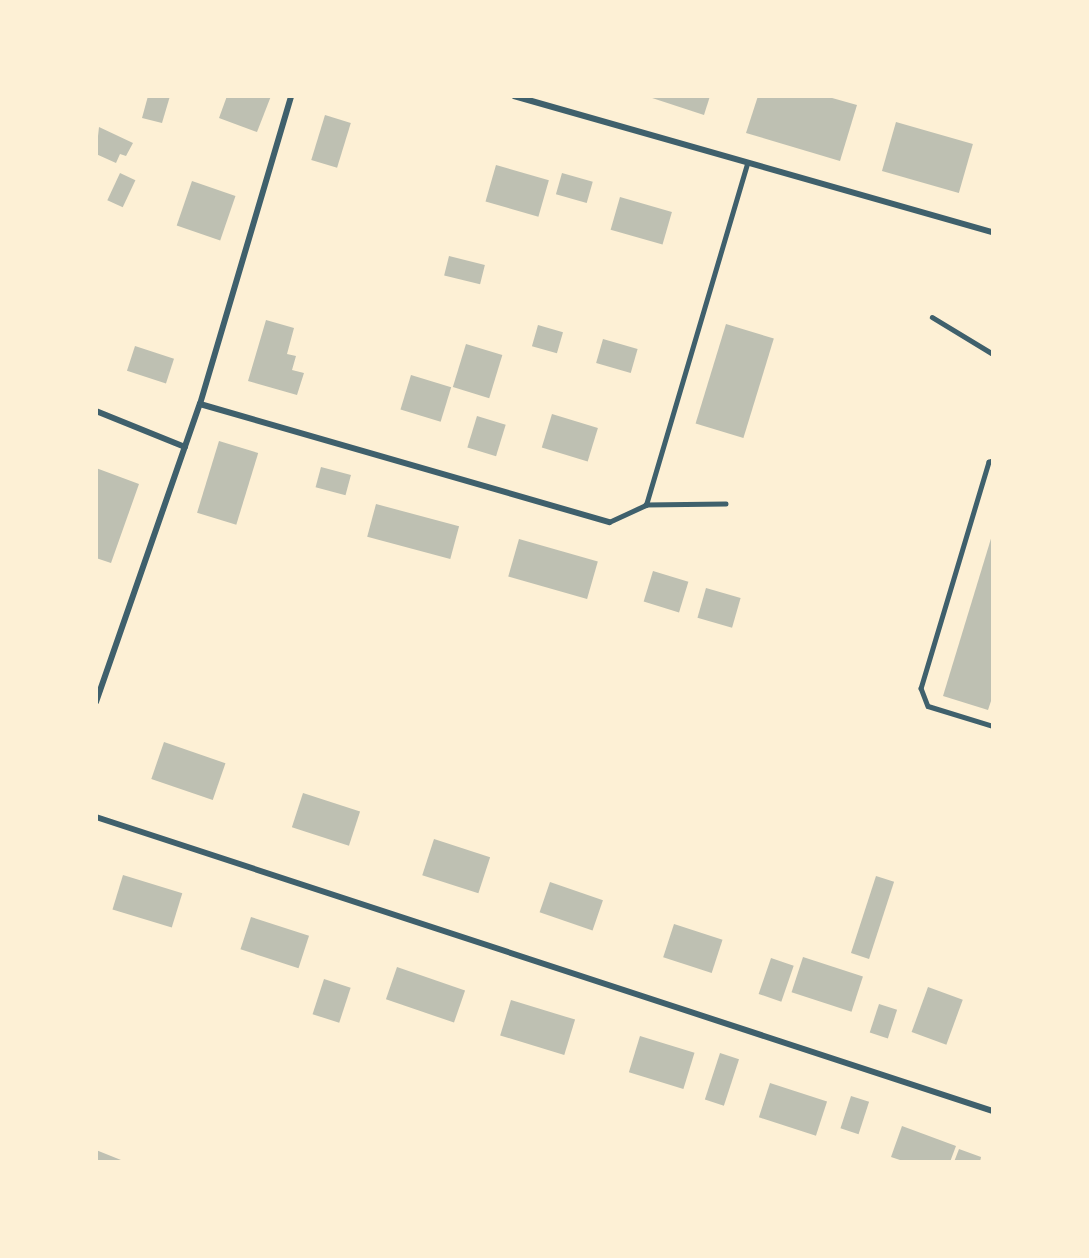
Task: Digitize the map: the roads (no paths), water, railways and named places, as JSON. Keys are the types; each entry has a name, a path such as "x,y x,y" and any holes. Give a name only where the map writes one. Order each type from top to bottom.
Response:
{"street":[{"path":"96,702 200,404 291,96"},
{"path":"514,96 993,232"},
{"path":"200,404 609,522"},
{"path":"96,411 185,447"},
{"path":"96,817 993,1111"}],"lane":[{"path":"646,505 747,163"},
{"path":"932,317 993,354"},
{"path":"993,461 989,462 921,688 928,706 993,726"},
{"path":"609,522 646,505 726,504"}]}
